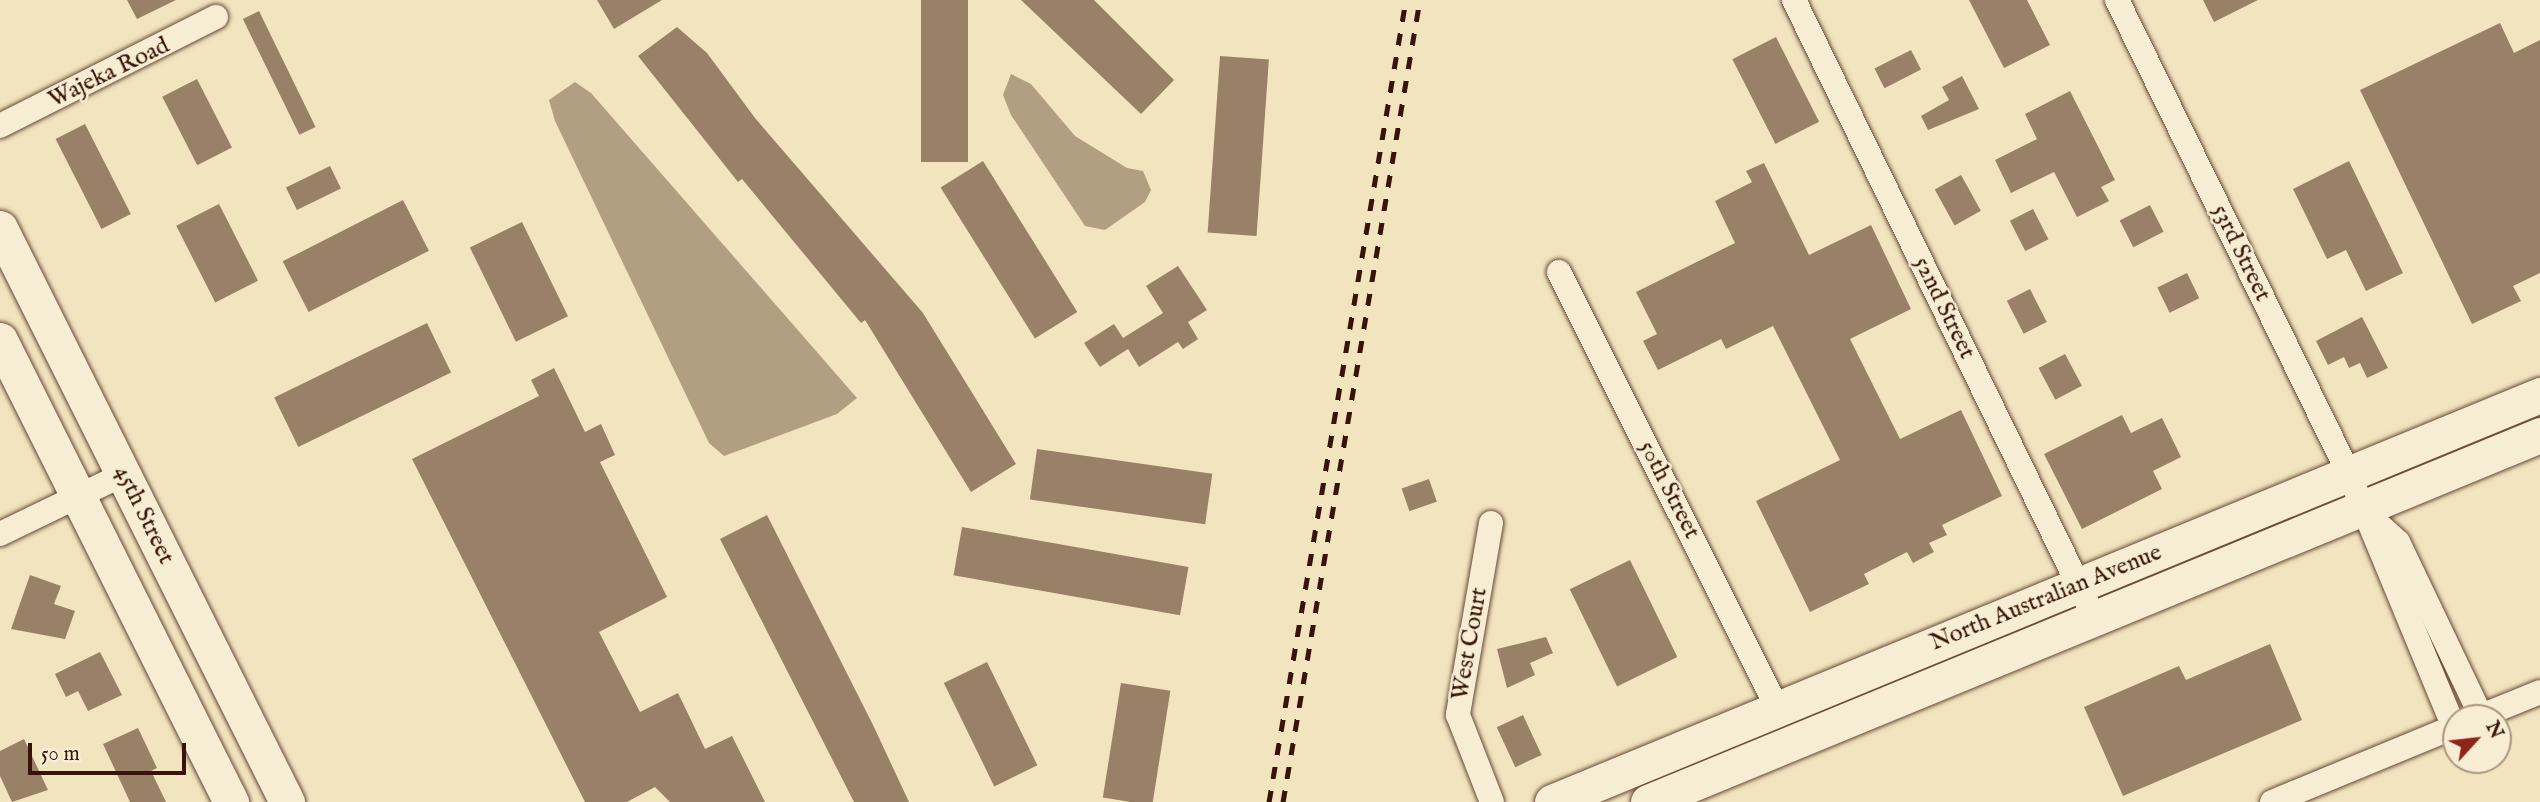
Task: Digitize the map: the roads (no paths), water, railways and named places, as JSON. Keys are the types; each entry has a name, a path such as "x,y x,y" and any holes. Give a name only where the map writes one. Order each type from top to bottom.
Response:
{"main road":[{"name":"45th Street","path":"0,228 287,802"},
{"name":"45th Street","path":"0,340 231,802"},
{"name":"North Australian Avenue","path":"1552,802 2540,395"},
{"name":"North Australian Avenue","path":"1648,802 2540,435"},
{"path":"1681,750 1697,782"}],"street":[{"name":"52nd Street","path":"1794,0 2094,617"},
{"name":"53rd Street","path":"2118,0 2349,474 2360,508"},
{"name":"Wajeka Road","path":"0,126 216,17"},
{"name":"50th Street","path":"1559,272 1778,709"},
{"path":"0,534 124,474"},
{"path":"2360,508 2398,542 2460,704"},
{"name":"West Court","path":"1491,523 1458,715 1492,802"},
{"path":"2511,704 2540,692"},
{"path":"2272,802 2442,732"}],"railway":[{"path":"1269,802 1406,0"},
{"path":"1283,802 1420,0"}]}
